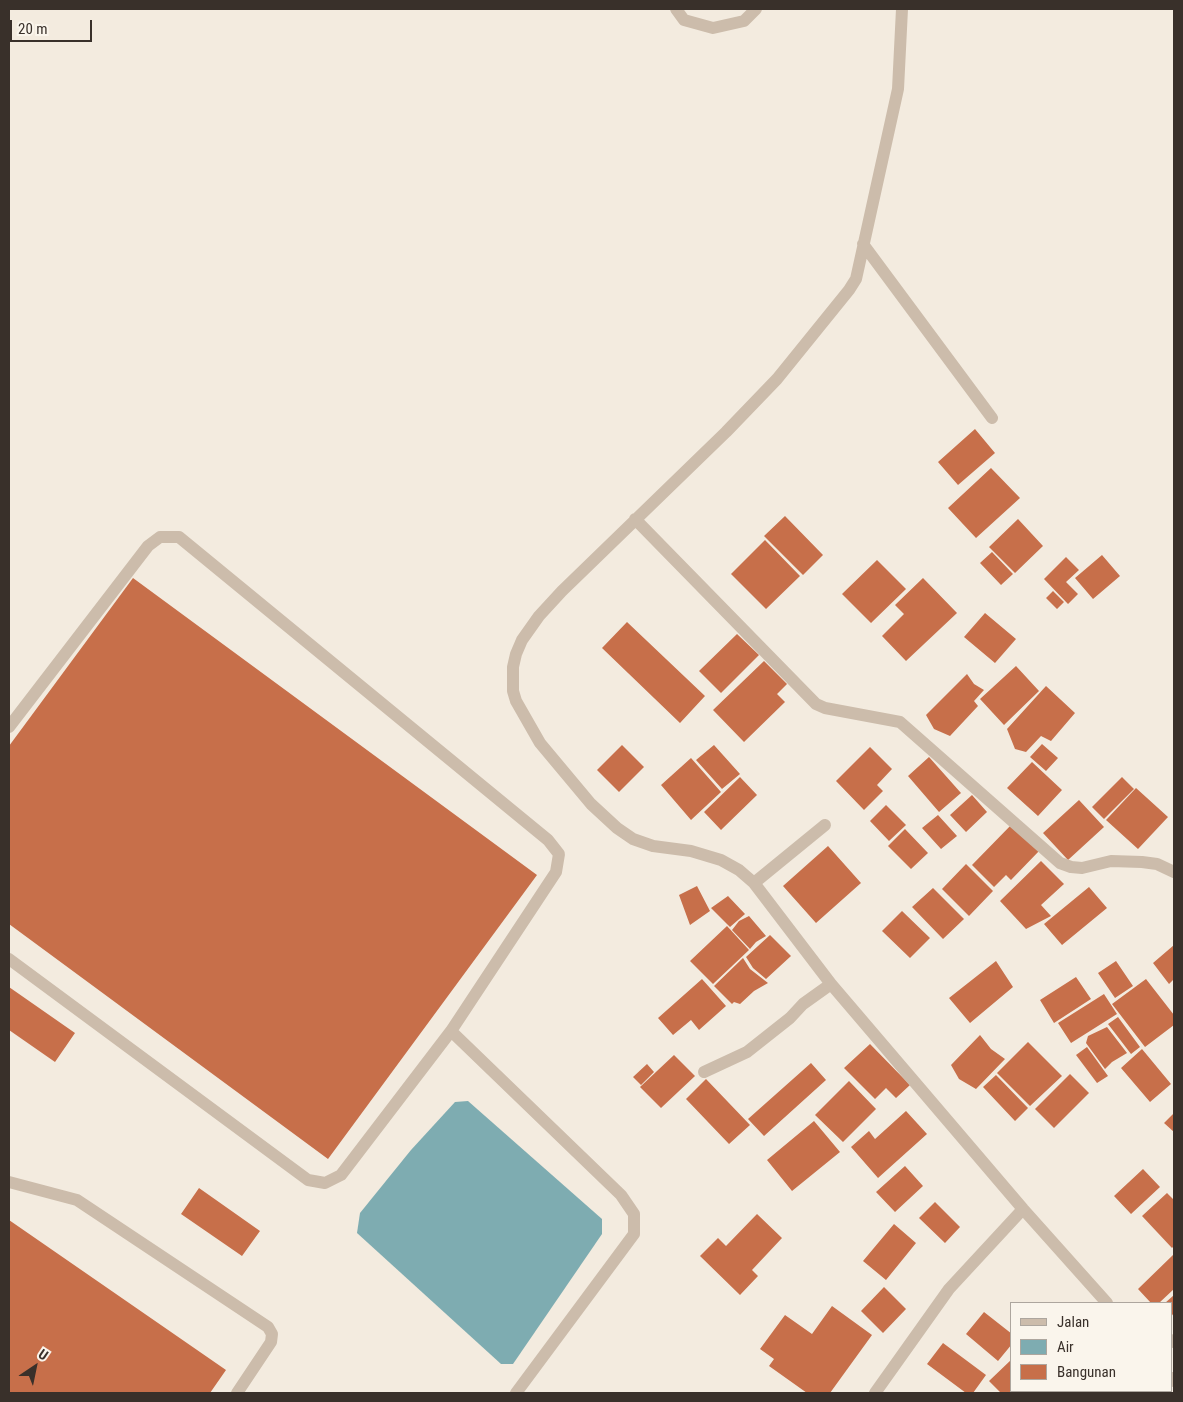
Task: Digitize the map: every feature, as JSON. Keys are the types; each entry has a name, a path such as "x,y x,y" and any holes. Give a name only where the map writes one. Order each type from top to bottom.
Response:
{"street":[{"path":"676,9 684,20 712,28 744,21 756,9"},
{"path":"902,9 898,90 856,279 777,379 726,432 562,591 540,616 522,640 516,654 513,690 516,701 540,743 591,804 617,828 633,839 653,846 691,850 721,860 739,870 754,883 831,984 1023,1209 1106,1302"},
{"path":"863,244 992,418"},
{"path":"635,519 816,704 825,708 900,722 1060,863 1082,868 1111,860 1142,862 1157,864 1174,872"},
{"path":"9,727 148,546 160,537 179,537 548,840 559,854 556,872 450,1031 341,1175 325,1184 308,1180 9,959"},
{"path":"754,883 825,825"},
{"path":"704,1072 747,1052 790,1018 803,1004 831,984"},
{"path":"450,1031 621,1195 634,1214 634,1234 516,1393"},
{"path":"9,1182 77,1200 268,1327 272,1334 271,1342 237,1393"},
{"path":"875,1393 949,1289 1023,1209"}],"water":[{"path":"468,1101 602,1219 602,1234 513,1364 501,1364 357,1233 360,1213 411,1150 455,1102"}],"building":[{"path":"975,429 995,453 958,485 938,462"},
{"path":"991,468 1020,498 976,538 948,508"},
{"path":"785,516 823,555 803,575 764,536"},
{"path":"1018,519 1043,546 1015,573 989,547"},
{"path":"765,540 800,576 766,609 731,574"},
{"path":"992,552 1013,574 1001,585 980,563"},
{"path":"1102,555 1120,576 1093,599 1075,578"},
{"path":"1066,557 1079,570 1066,582 1078,594 1068,604 1044,579"},
{"path":"877,560 906,589 871,623 842,594"},
{"path":"133,578 537,875 328,1159 9,924 9,746"},
{"path":"923,578 957,613 906,661 882,636 904,614 895,605"},
{"path":"1053,591 1064,602 1057,609 1046,598"},
{"path":"985,613 1016,639 995,663 964,637"},
{"path":"627,622 705,696 680,723 602,648"},
{"path":"737,634 759,655 721,693 699,671"},
{"path":"764,661 787,684 777,694 785,702 744,742 713,710"},
{"path":"1016,666 1039,691 1004,725 980,699"},
{"path":"967,674 974,684 984,690 974,701 978,706 950,736 934,729 926,715"},
{"path":"1046,686 1075,713 1051,741 1041,736 1026,752 1015,749 1007,729"},
{"path":"1042,744 1058,758 1046,771 1030,757"},
{"path":"622,745 644,767 619,792 597,770"},
{"path":"714,745 740,774 722,789 696,760"},
{"path":"870,747 892,769 877,785 883,791 864,810 836,781"},
{"path":"929,757 961,793 939,812 908,776"},
{"path":"691,758 721,792 691,820 661,785"},
{"path":"1032,762 1062,790 1038,816 1007,788"},
{"path":"740,777 757,795 721,830 704,812"},
{"path":"1122,777 1134,789 1104,819 1092,807"},
{"path":"1136,788 1168,817 1138,849 1106,820"},
{"path":"972,795 987,812 966,832 950,815"},
{"path":"1079,800 1104,827 1068,860 1043,833"},
{"path":"886,805 906,825 889,841 870,821"},
{"path":"938,815 957,836 941,849 922,828"},
{"path":"1013,823 1040,850 1011,880 1006,875 994,887 972,865"},
{"path":"905,829 928,853 911,869 888,846"},
{"path":"828,846 861,883 816,923 783,886"},
{"path":"1041,861 1064,884 1041,905 1051,916 1026,929 1000,901"},
{"path":"966,864 993,891 969,916 942,889"},
{"path":"697,886 710,911 690,925 679,895"},
{"path":"1089,887 1107,908 1062,945 1044,924"},
{"path":"933,888 964,919 943,939 912,907"},
{"path":"728,896 745,914 730,927 711,908"},
{"path":"902,911 930,938 910,958 882,931"},
{"path":"749,916 766,936 756,942 750,949 732,930 739,921"},
{"path":"727,926 749,950 713,984 690,961"},
{"path":"770,935 791,956 766,979 753,968 746,957"},
{"path":"1174,945 1174,979 1169,984 1153,963"},
{"path":"743,958 750,969 768,983 754,991 740,1004 734,1002 732,1004 714,986"},
{"path":"996,961 1013,987 970,1023 949,998"},
{"path":"1116,961 1133,986 1115,998 1098,973"},
{"path":"1076,977 1091,999 1054,1023 1040,1000"},
{"path":"702,979 726,1006 699,1030 691,1020 673,1035 658,1018"},
{"path":"1146,979 1174,1015 1174,1025 1145,1047 1112,1004"},
{"path":"9,987 75,1033 55,1062 9,1030"},
{"path":"1104,994 1117,1014 1071,1043 1058,1023"},
{"path":"1118,1017 1140,1047 1131,1054 1108,1024"},
{"path":"1107,1027 1127,1053 1112,1062 1105,1069 1086,1043 1088,1036"},
{"path":"980,1035 991,1049 1005,1059 976,1089 959,1079 951,1065"},
{"path":"1028,1042 1062,1076 1030,1106 997,1073"},
{"path":"870,1044 910,1085 896,1098 886,1088 875,1099 844,1068"},
{"path":"1087,1047 1108,1076 1097,1083 1076,1055"},
{"path":"1142,1049 1171,1084 1150,1102 1121,1068"},
{"path":"674,1055 695,1076 661,1108 640,1087"},
{"path":"811,1063 826,1080 764,1136 748,1119"},
{"path":"647,1064 654,1072 641,1085 633,1077"},
{"path":"1070,1074 1089,1093 1054,1128 1035,1109"},
{"path":"996,1075 1028,1108 1015,1121 983,1087"},
{"path":"706,1079 750,1125 729,1144 686,1099"},
{"path":"849,1081 876,1109 843,1142 815,1115"},
{"path":"906,1111 927,1134 878,1178 851,1147 869,1131 875,1139"},
{"path":"1174,1113 1174,1132 1164,1123"},
{"path":"814,1121 840,1152 792,1191 767,1160"},
{"path":"905,1166 923,1186 895,1212 876,1192"},
{"path":"1143,1169 1160,1187 1131,1214 1114,1196"},
{"path":"199,1188 260,1231 242,1256 181,1214"},
{"path":"1167,1193 1174,1200 1174,1246 1172,1248 1142,1216"},
{"path":"935,1202 960,1227 945,1243 919,1218"},
{"path":"757,1214 782,1238 752,1270 758,1276 740,1295 700,1256 718,1238 726,1246"},
{"path":"9,1220 226,1370 210,1393 9,1393"},
{"path":"894,1224 916,1243 886,1280 863,1261"},
{"path":"1174,1254 1174,1289 1160,1302 1150,1302 1138,1289"},
{"path":"884,1287 906,1309 883,1333 861,1311"},
{"path":"1174,1295 1174,1317 1173,1302 1166,1302"},
{"path":"832,1306 872,1335 830,1393 807,1393 769,1366 774,1359 760,1349 785,1315 812,1334"},
{"path":"984,1312 1010,1332 1010,1346 998,1361 966,1334"},
{"path":"943,1343 986,1375 973,1393 966,1393 927,1364"},
{"path":"1010,1361 1010,1392 1040,1392 1001,1393 989,1381"},
{"path":"1150,1392 1151,1393 1106,1393"}]}
